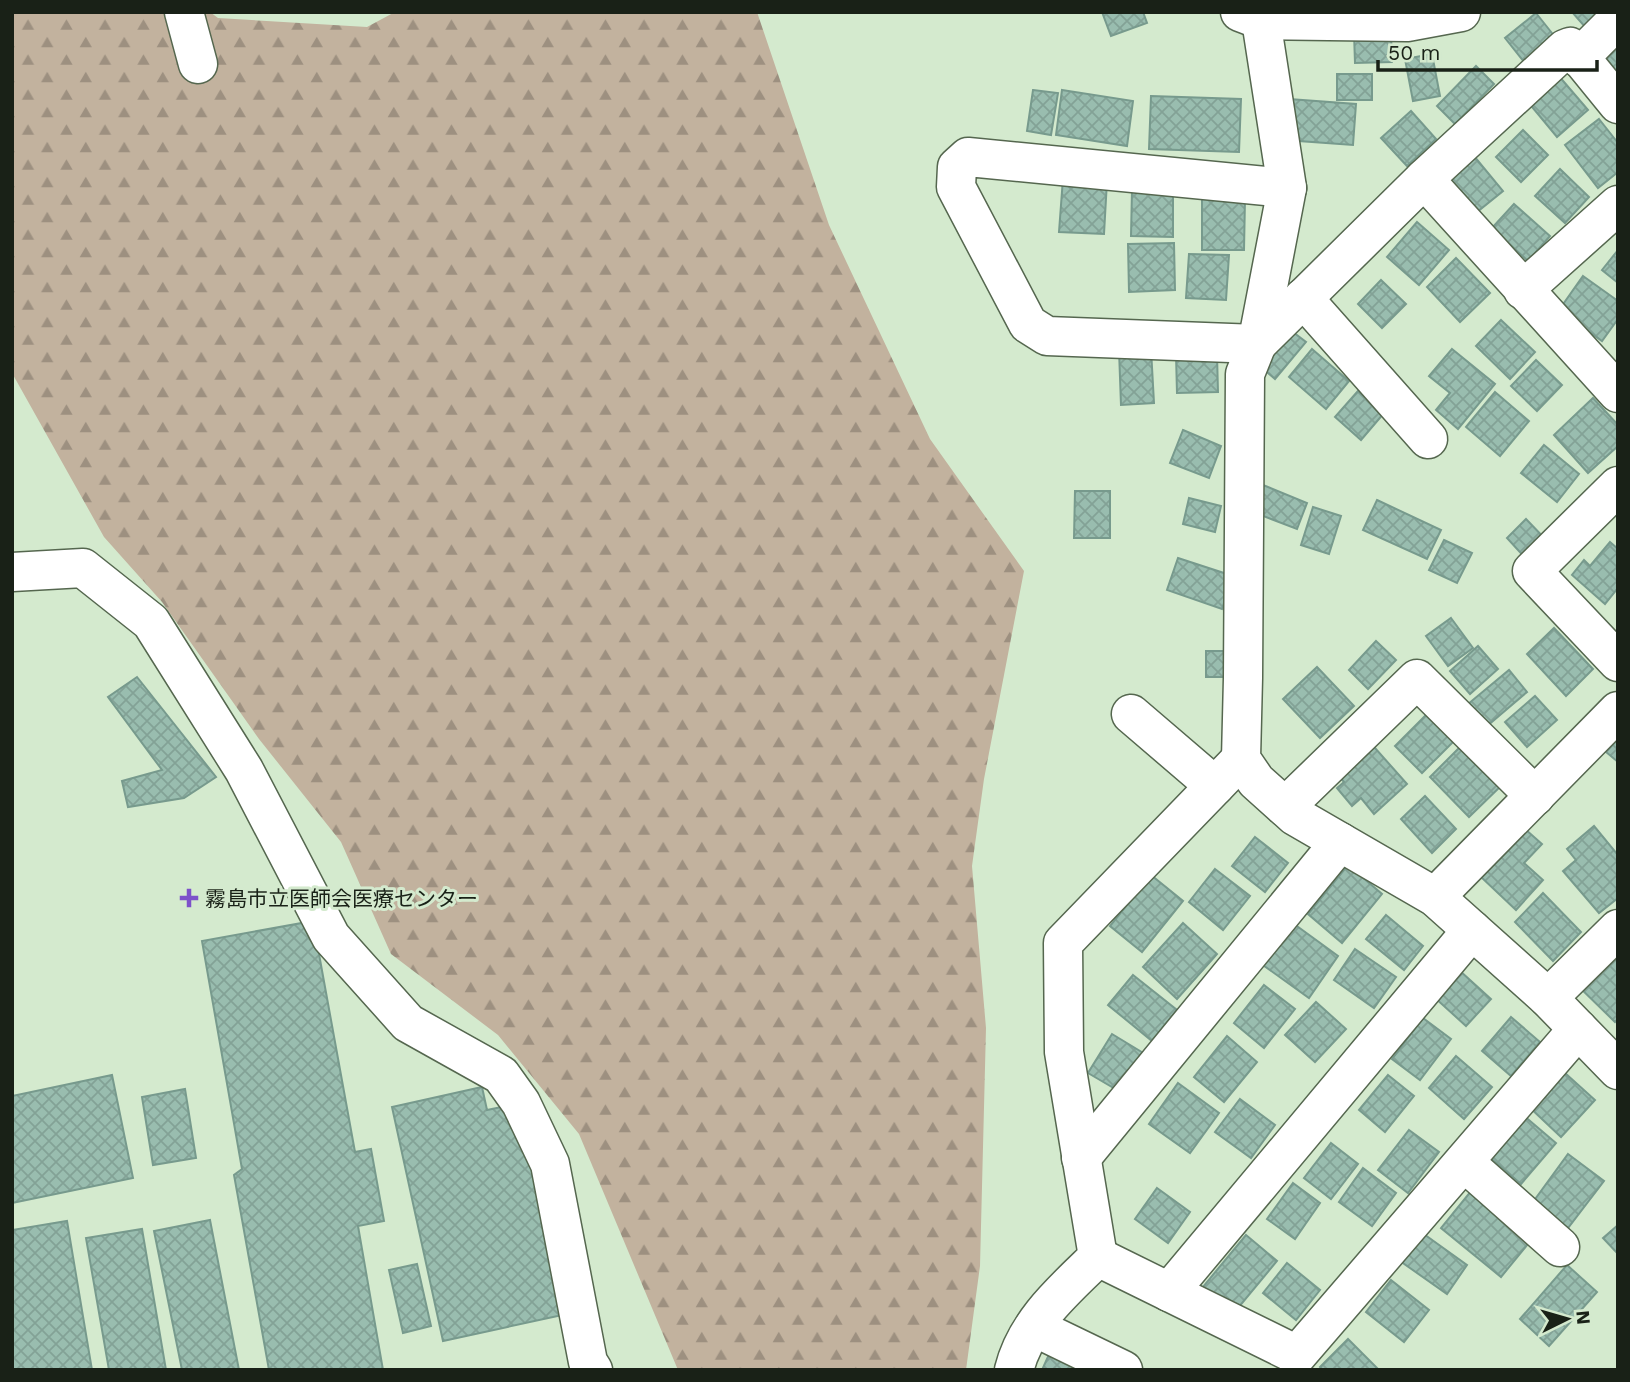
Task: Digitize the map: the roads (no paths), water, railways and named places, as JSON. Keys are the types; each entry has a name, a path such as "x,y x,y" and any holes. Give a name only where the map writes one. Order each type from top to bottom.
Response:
{"street":[{"path":"184,12 198,64"},
{"path":"1461,12 1407,22 1251,16 1287,188 1257,344 1245,374 1241,759 1256,781 1295,816 1435,897 1548,998 1618,1070"},
{"path":"1579,58 1618,19"},
{"path":"1287,188 968,157 957,167 956,187 1028,324 1047,336 1257,344 1424,179 1565,49 1570,47 1574,50 1618,104"},
{"path":"1424,179 1618,393"},
{"path":"1523,290 1618,205"},
{"path":"1303,298 1428,439"},
{"path":"1618,486 1532,571 1618,662"},
{"path":"12,572 83,568 151,622 243,770 331,937 408,1023 501,1075 521,1103 550,1164 588,1362 593,1370"},
{"path":"1285,807 1417,678 1535,796"},
{"path":"1435,897 1618,710"},
{"path":"1131,714 1215,786"},
{"path":"1098,1257 1064,1052 1063,943 1241,759"},
{"path":"1081,1158 1340,842"},
{"path":"1548,998 1618,929"},
{"path":"1169,1292 1472,930"},
{"path":"1098,1257 1297,1355 1578,1029"},
{"path":"1464,1162 1560,1247"},
{"path":"1014,1370 1019,1352 1045,1309 1098,1257"},
{"path":"1034,1326 1123,1370"}],"place":[{"name":"霧島市立医師会医療センター","path":"189,898"}]}
